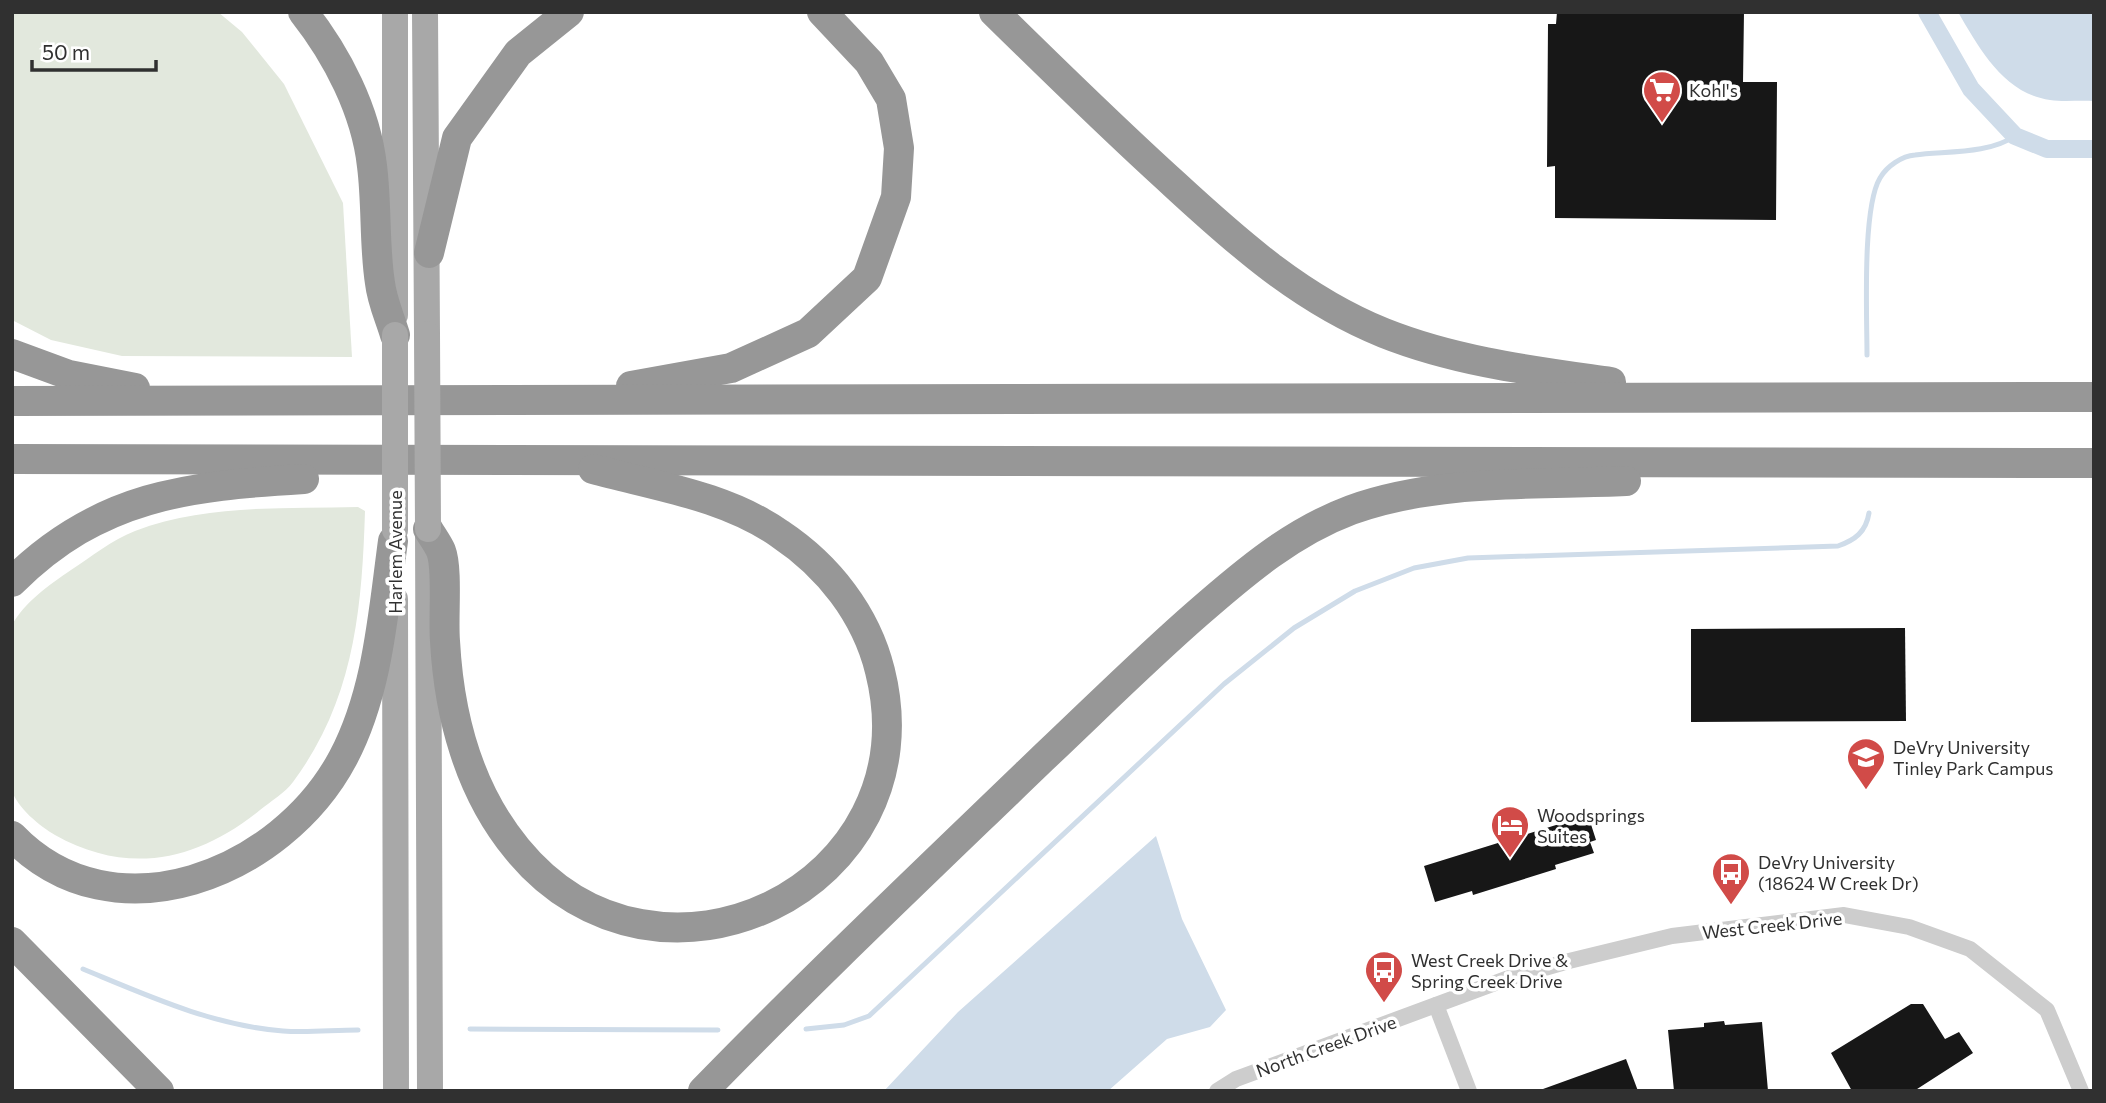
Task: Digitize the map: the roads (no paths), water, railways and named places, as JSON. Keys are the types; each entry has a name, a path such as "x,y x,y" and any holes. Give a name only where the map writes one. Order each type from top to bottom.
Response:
{"highway":[{"path":"303,12 337,62 364,130 372,164 380,285 394,335"},
{"path":"429,253 457,138 518,53 569,12"},
{"path":"547,400 731,369 808,334 867,278 895,197 899,148 891,99 869,62 822,12"},
{"path":"994,12 1219,226 1269,269 1339,312 1384,333 1461,359 1708,397"},
{"path":"12,354 69,374 200,401"},
{"path":"12,401 2094,397"},
{"path":"428,529 442,553 450,698 458,732 482,793 500,826 529,862 563,892 584,905 602,914 647,926 679,929 720,924 765,910 789,898 825,870 843,849 863,820 875,796 881,773 887,744 885,691 877,659 860,618 833,580 802,550 757,520 713,501 552,458"},
{"path":"12,459 356,462 552,458 2094,463"},
{"path":"12,582 36,560 80,530 146,499 214,485 323,478 356,462"},
{"path":"703,1091 777,1015 1156,649 1241,576 1276,549 1317,524 1353,510 1437,490 2006,464"},
{"path":"12,836 44,861 76,877 95,883 150,889 199,879 228,867 266,844 317,795 353,736 373,673 394,536"},
{"path":"12,942 159,1091"}],"main road":[{"name":"Harlem Avenue","path":"395,12 396,1091"},
{"name":"Harlem Avenue","path":"425,12 429,253 430,1091"}],"street":[{"name":"West Creek Drive","path":"1436,1005 1506,979 1672,936 1844,915 1909,927 1970,949 2047,1010 2081,1091"},
{"name":"North Creek Drive","path":"1217,1091 1236,1079 1436,1005"},
{"path":"1436,1005 1469,1091"}],"water":[{"path":"1958,12 2094,12 2094,101 2050,100 2019,89 2006,79 1984,54"},
{"path":"1156,836 1182,919 1226,1010 1210,1027 1167,1039 1108,1091 884,1091 958,1012"}],"waterway":[{"path":"1927,12 1971,89 2015,136 2047,149 2094,149"},
{"path":"1867,355 1868,237 1874,193 1880,178 1891,166 1905,157 1980,149 2005,142 2015,136"},
{"path":"806,1029 844,1025 869,1016 1224,684 1294,628 1355,591 1414,568 1468,558 1838,546 1859,534 1869,513"},
{"path":"83,969 181,1008 232,1023 292,1032 358,1030"},
{"path":"470,1029 718,1030"}],"place":[{"name":"Kohl's","path":"1662,124"},
{"name":"DeVry University Tinley Park Campus","path":"1866,791"},
{"name":"Woodsprings Suites","path":"1510,859"},
{"name":"DeVry University (18624 W Creek Dr)","path":"1731,906"},
{"name":"West Creek Drive & Spring Creek Drive","path":"1384,1004"}]}
